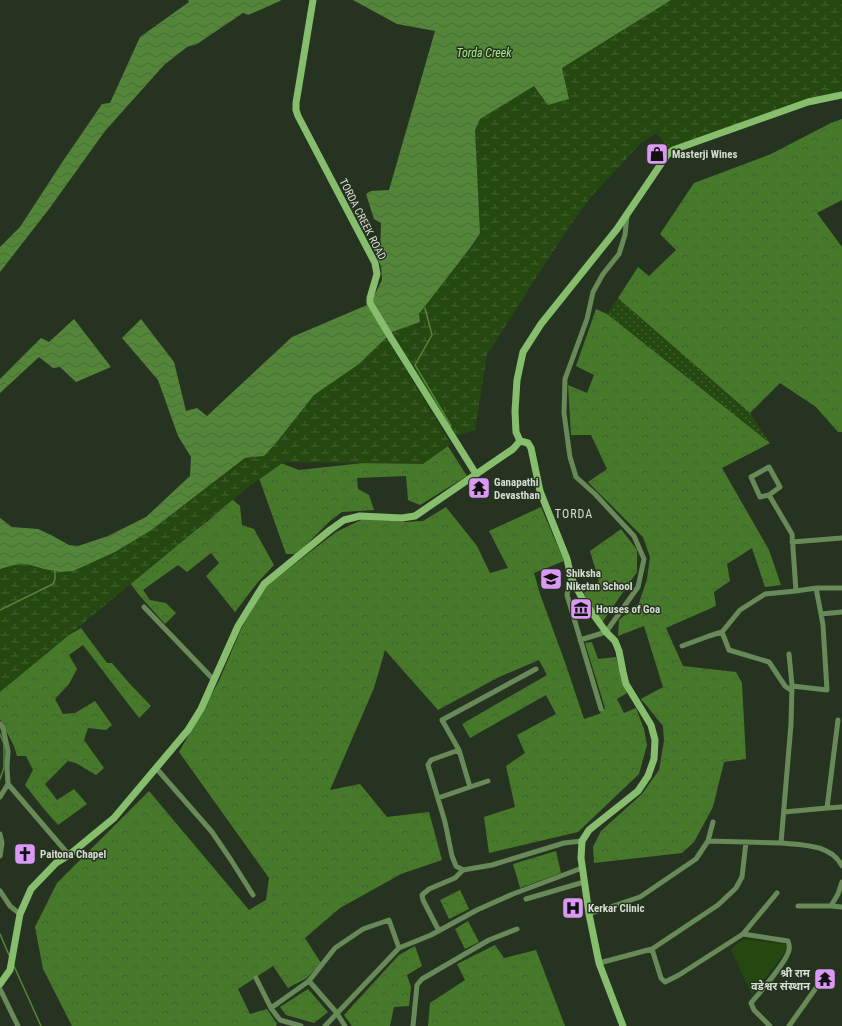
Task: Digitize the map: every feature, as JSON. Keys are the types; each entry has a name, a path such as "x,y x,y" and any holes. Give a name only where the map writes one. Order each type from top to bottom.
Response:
{"street":[{"name":"TORDA CREEK ROAD","path":"313,0 296,103 298,116 377,269 370,302 476,474"},
{"path":"623,1026 599,963 589,914 582,868 582,841 589,830 638,791 648,776 654,759 655,740 652,725 626,684 619,651 615,641 606,632 583,600 571,577 567,558 540,491 531,448 528,443 520,440 516,432 515,410 517,380 523,352 541,324 613,235 667,155 673,150 808,102 842,95"},
{"path":"580,640 606,632 638,587 644,559 634,536 595,494 576,477 570,458 564,413 565,379 587,319 593,292 603,274 620,254 625,234 627,216"},
{"path":"1,980 10,970 20,914 31,889 56,863 69,855 114,818 191,725 201,709 238,626 264,584 344,520 360,516 402,518 415,516 513,449 520,440"},
{"path":"769,467 780,487 769,495 760,496 751,477 769,467"},
{"path":"769,495 792,534 796,591"},
{"path":"792,542 842,538"},
{"path":"571,577 567,595 601,709"},
{"path":"722,632 729,650 769,662 785,686 792,689 827,690 823,625 816,588"},
{"path":"682,646 722,632 740,610 765,594 816,588 842,588"},
{"path":"144,607 214,680"},
{"path":"821,614 842,612"},
{"path":"781,843 791,724 792,689 789,654"},
{"path":"470,787 459,750 442,720 536,670"},
{"path":"827,808 838,720"},
{"path":"0,724 3,728 8,751 8,784 0,797"},
{"path":"459,750 431,760 428,765 445,822 452,856 456,866 463,870"},
{"path":"156,768 212,832 232,860 253,895"},
{"path":"438,798 488,781"},
{"path":"8,784 69,855"},
{"path":"784,812 842,807"},
{"path":"589,914 640,897 696,859 708,841 713,822"},
{"path":"0,834 2,842 0,856"},
{"path":"439,931 423,900 422,895 429,889 455,878 463,870 492,865 564,843 582,841"},
{"path":"708,841 781,843 812,846 826,851 839,860 842,866"},
{"path":"599,963 652,948 718,905 736,888 742,877 746,842"},
{"path":"325,1026 399,948 439,931 477,910 513,894 582,868"},
{"path":"526,899 584,882"},
{"path":"831,906 838,894 842,882"},
{"path":"0,891 10,906 20,914"},
{"path":"652,948 661,978 666,982 679,976 743,934 777,893"},
{"path":"798,906 842,907"},
{"path":"271,1008 309,981 335,948 363,929 390,920 399,948"},
{"path":"413,1026 417,985 422,979 489,940 517,929"},
{"path":"743,934 788,941 790,947 789,952 780,966 751,1003 754,1010 770,1026"},
{"path":"256,978 271,1008 280,1020 301,1026"},
{"path":"309,981 337,1013 345,1026"},
{"path":"789,1026 816,988"},
{"path":"0,989 18,1026"}],"green space":[{"path":"671,0 842,0 841,91 669,148 656,133 640,144 590,198 569,227 487,355 475,430 456,436 392,332 420,322 419,314 480,233 475,130 480,119 534,86 569,99 562,68"},
{"path":"842,119 842,200 817,213 842,247 842,432 838,432 816,407 780,383 750,413 618,298 638,267 649,276 676,250 660,234 694,183 771,154 831,123"},
{"path":"618,298 750,413 770,443 607,314"},
{"path":"596,309 607,314 770,443 722,468 769,550 781,585 765,587 752,548 727,564 730,581 714,592 716,606 666,628 683,666 736,672 742,683 746,759 724,762 713,807 694,842 682,853 594,863 593,847 601,831 642,794 659,770 664,741 663,726 641,699 663,687 644,626 618,636 619,620 639,603 647,579 650,557 643,537 588,482 607,469 591,435 571,435 568,385 587,393 594,375 576,366"},
{"path":"386,337 451,444 423,464 284,462 247,488 0,692 0,569 14,565 27,564 60,572 73,571 115,552 150,531 246,458 264,456 314,395 359,364"},
{"path":"442,437 467,476 420,505 408,500 406,476 357,478 358,489 369,495 374,510 342,512 330,521 297,554 286,554 259,478 278,462 299,470 409,458"},
{"path":"232,499 240,506 242,525 254,529 274,565 258,582 235,612 206,576 219,563 211,553 187,572 178,565 143,590 150,600 166,603 176,613 165,624 130,583 157,558 208,521"},
{"path":"446,507 477,546 490,573 508,568 489,531 541,507 564,561 534,573 584,719 599,714 605,708 585,643 592,642 598,659 616,657 621,678 627,693 617,699 624,713 636,708 644,729 647,745 639,774 578,832 489,853 484,817 515,807 506,766 525,753 517,735 556,714 546,695 470,738 462,724 547,675 539,660 499,677 438,710 385,650 374,688 330,790 360,784 387,817 429,812 442,860 401,874 340,908 305,938 321,963 307,978 288,988 273,966 238,989 250,1014 267,1009 277,1024 276,1026 72,1026 43,969 35,927 57,883 149,791 249,910 266,900 269,878 179,752 219,681 241,629 265,587 336,532 363,519 406,522 423,521"},
{"path":"621,529 637,550 637,572 601,624 584,593 599,581 590,551"},
{"path":"81,628 107,663 112,663 151,706 139,718 83,645 69,655 77,669 69,684 55,699 63,714 75,713 95,701 112,725 106,730 88,728 84,740 104,768 96,775 76,763 68,761 45,784 57,800 74,789 87,804 58,825 25,785 33,770 26,756 17,756 14,746 0,719 0,681 43,650"},
{"path":"556,851 561,873 520,888 513,864"},
{"path":"460,890 469,909 449,919 440,900"},
{"path":"468,921 479,942 465,949 455,929"},
{"path":"743,939 786,944 787,950 752,995 731,950"},
{"path":"495,945 504,958 536,950 565,1026 428,1026 430,1003 465,980 457,964"},
{"path":"415,946 422,966 407,975 411,987 409,1006 394,1007 390,1026 352,1026 344,1015 399,955"},
{"path":"308,989 328,1012 314,1023 286,1015 280,1007"}],"water":[{"path":"188,0 281,0 248,15 243,13 197,44 187,47 164,65 105,131 49,209 0,272 0,247 20,227 102,104 110,103 140,37 189,2"},
{"name":"Torda Creek","path":"353,0 671,0 562,68 569,99 548,105 534,86 480,119 475,130 480,233 419,314 420,322 392,332 359,364 314,395 264,456 245,458 150,531 115,552 73,571 60,572 27,564 14,565 0,569 0,518 12,527 38,529 69,545 78,546 108,536 146,517 190,476 191,457 178,436 158,380 122,338 141,319 174,362 186,411 197,408 207,416 292,337 367,305 375,316 373,298 382,280 381,266 377,258 380,253 381,223 374,219 366,194 371,191 389,190 435,31 397,24"},
{"path":"74,319 111,367 76,382 60,367 53,368 39,357 0,393 0,379 41,338 49,342"}],"waterway":[{"path":"425,308 432,335 415,365 451,426"},
{"path":"0,610 53,584 55,579 55,569"},
{"path":"0,734 4,744 4,768 0,779"},
{"path":"0,934 9,955"},
{"path":"14,966 41,1026"}],"place":[{"name":"Masterji Wines","path":"657,154"},
{"name":"Ganapathi Devasthan","path":"479,488"},
{"name":"Shiksha Niketan School","path":"551,579"},
{"name":"Houses of Goa","path":"581,609"},
{"name":"Paitona Chapel","path":"25,854"},
{"name":"Kerkar Clinic","path":"573,908"},
{"name":"श्री राम वडेश्वर संस्थान","path":"825,979"}],"district":[{"name":"TORDA","path":"574,514"}]}
